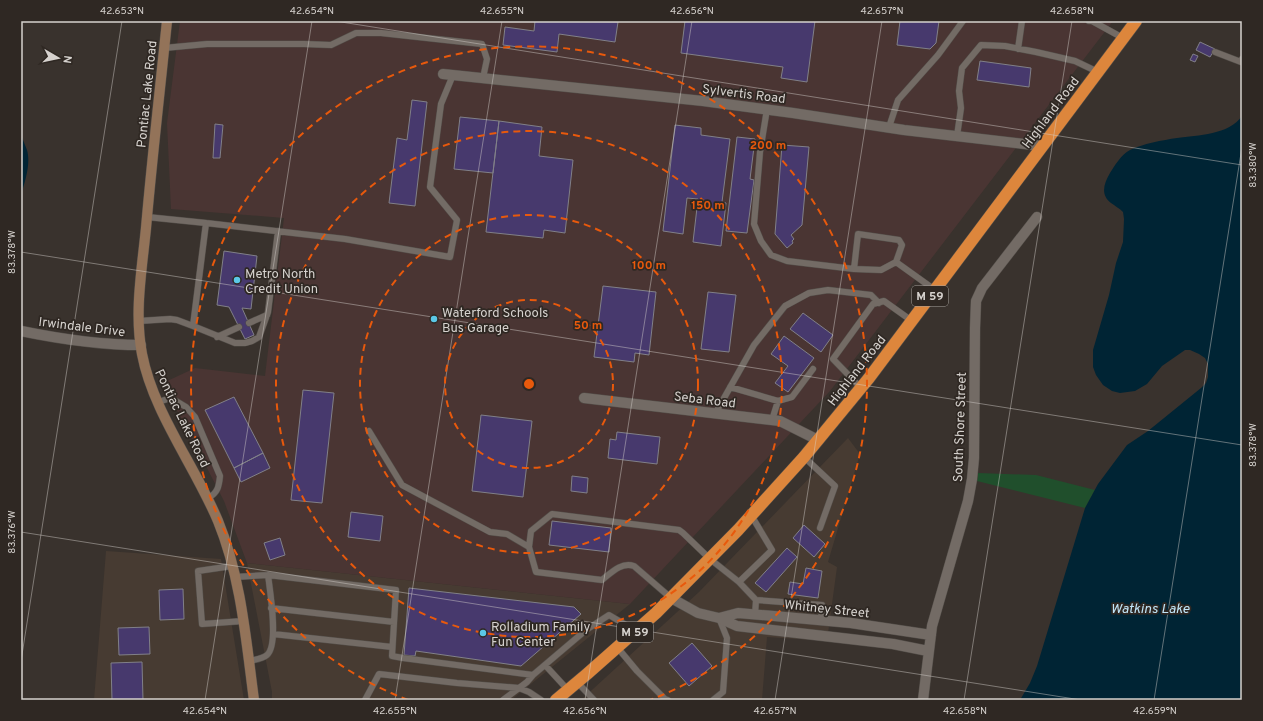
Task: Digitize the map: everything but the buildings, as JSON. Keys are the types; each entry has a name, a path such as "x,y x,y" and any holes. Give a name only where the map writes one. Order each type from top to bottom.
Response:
{"highway":[{"name":"Highland Road","path":"556,700 636,631 671,598 710,559 804,457 861,388 1136,21"}],"street":[{"name":"Pontiac Lake Road","path":"167,21 140,292 139,321 141,345 145,370 158,402 208,498 222,530 232,566 243,621 254,700"},
{"name":"Sylvertis Road","path":"448,74 696,100 889,127 1041,146"},
{"name":"South Shore Street","path":"923,700 932,626 968,501 972,479 974,458 976,301 982,288 1037,217"},
{"name":"Irwindale Drive","path":"21,331 47,337 118,345 141,345"},
{"name":"Seba Road","path":"584,398 780,421 818,440"},
{"name":"Whitney Street","path":"671,598 698,613 719,618 737,626 893,644 928,652"},
{"name":"Whitney Street","path":"719,618 738,613 755,614 823,620 931,635"},
{"path":"823,620 823,636"},
{"path":"874,642 876,627"}],"lane":[{"path":"889,127 898,100 938,56 963,21"},
{"path":"1018,49 1022,21"},
{"path":"1089,21 1123,38"},
{"path":"164,48 207,44 331,45 356,33 381,33 482,44 487,58 483,78"},
{"path":"957,136 961,108 959,92 962,68 980,44 1005,46 1075,61 1098,72"},
{"path":"1215,52 1242,61"},
{"path":"147,217 345,239 450,257 457,220 430,187 441,104 448,74"},
{"path":"767,109 760,152 754,224 761,241 771,255 788,261 854,269 881,270 896,262 902,245 900,240 858,234 854,269"},
{"path":"193,326 206,223"},
{"path":"139,321 177,320 235,343 246,343 259,337 267,315 278,231"},
{"path":"896,262 935,290"},
{"path":"715,414 754,345 785,306 809,293 828,290 871,296 879,303"},
{"path":"861,388 833,359 873,304 884,301 912,321"},
{"path":"249,323 267,315"},
{"path":"217,337 239,327"},
{"path":"730,387 778,401 792,397 813,369"},
{"path":"158,402 171,398 186,406 195,417 220,476 218,490 214,495 208,498"},
{"path":"772,420 778,401"},
{"path":"369,431 402,485 490,532 507,534 529,547"},
{"path":"804,457 835,486 820,528"},
{"path":"671,598 643,573 634,566 630,565 616,568 602,580 536,572 529,547 531,531 552,514 679,530 710,559 739,582 756,600 822,605 823,620"},
{"path":"739,582 772,550 751,515"},
{"path":"232,566 198,571 202,624 243,621"},
{"path":"249,661 267,655 271,648 274,634 268,575"},
{"path":"234,577 268,575 396,590 392,656 534,675"},
{"path":"755,614 756,600"},
{"path":"271,608 394,622"},
{"path":"503,700 520,688 586,630 609,615 636,631"},
{"path":"713,700 723,692 726,666 727,638 719,618"},
{"path":"274,634 392,647"},
{"path":"617,647 637,671 665,699 668,700"},
{"path":"545,665 594,700"},
{"path":"365,700 379,674 457,683 520,688 541,700"}],"shaded area":[{"path":"180,21 1113,21 830,391 630,604 247,563 224,501 163,383 195,368 265,376 284,218 171,209 167,123"},
{"path":"848,438 860,454 828,562 837,567 827,641 767,637 762,700 581,700 699,592"},
{"path":"106,551 221,559 244,700 94,700"},
{"path":"247,563 630,604 511,700 272,700 272,692"}],"green space":[{"path":"978,473 1036,475 1095,490 1085,508 977,481"}],"water":[{"name":"Watkins Lake","path":"1242,116 1242,700 1020,700 1030,683 1037,666 1085,508 1098,484 1127,445 1148,431 1201,388 1206,383 1208,377 1208,364 1205,358 1190,350 1185,350 1162,366 1147,384 1135,391 1120,393 1112,391 1103,385 1096,375 1093,367 1093,350 1123,242 1123,212 1111,203 1105,196 1104,189 1106,181 1118,160 1130,150 1159,141 1221,131 1236,122"},
{"path":"21,135 27,150 28,161 27,172 21,195"}],"place":[{"name":"Metro North Credit Union","path":"237,280"},
{"name":"Waterford Schools Bus Garage","path":"434,319"},
{"name":"Rolladium Family Fun Center","path":"483,633"}]}
